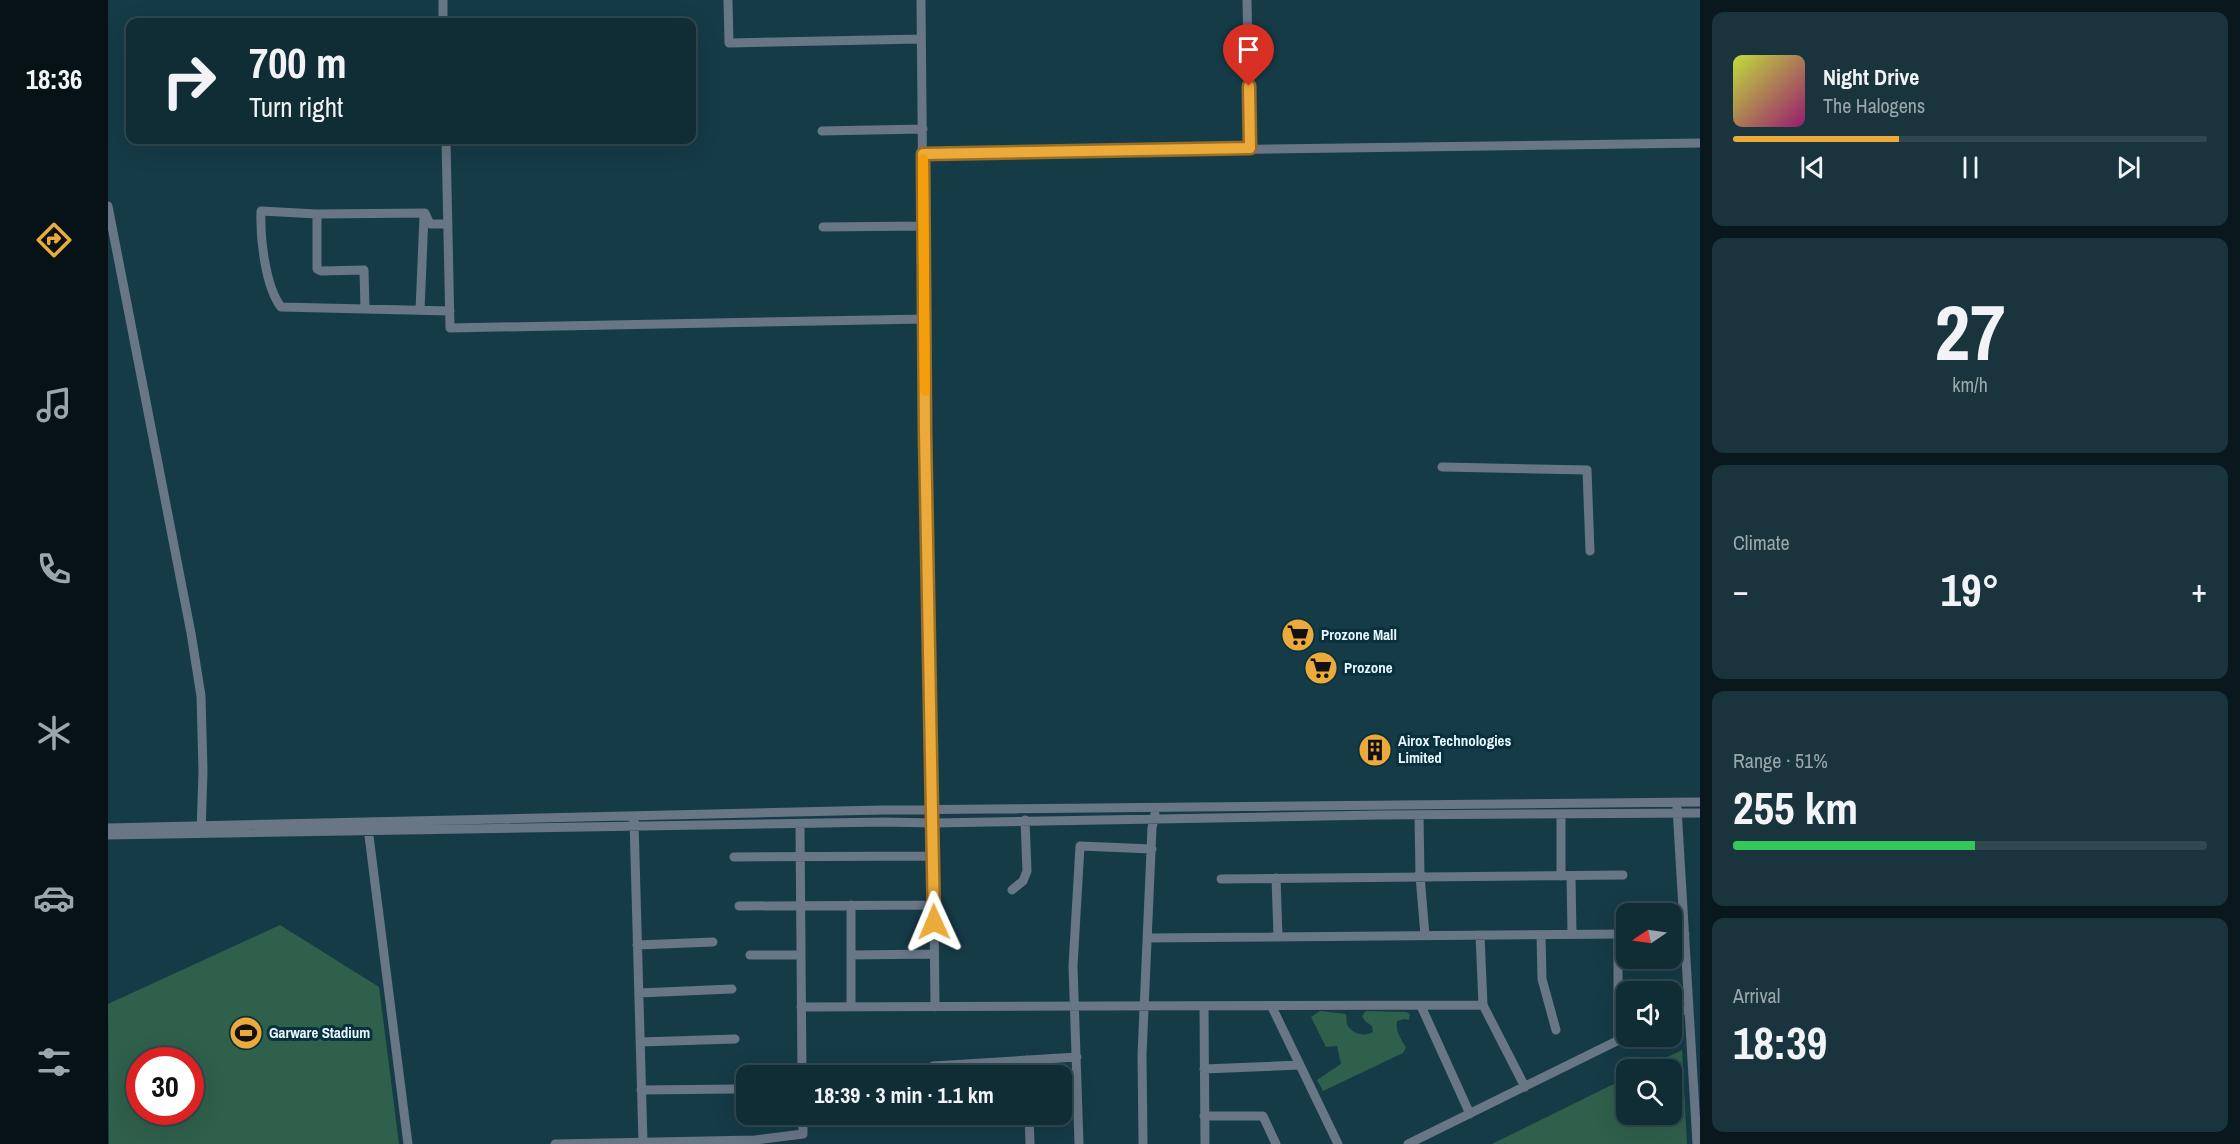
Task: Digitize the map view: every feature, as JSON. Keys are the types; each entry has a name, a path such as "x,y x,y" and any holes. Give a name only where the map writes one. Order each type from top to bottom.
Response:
{"street":[{"path":"443,0 443,18"},
{"path":"728,0 729,43 921,39"},
{"path":"921,0 935,1007"},
{"path":"1247,0 1250,148"},
{"path":"822,131 923,129"},
{"path":"923,154 1700,143"},
{"path":"446,144 450,328 924,320"},
{"path":"108,206 189,622 201,696 203,771 201,831"},
{"path":"424,213 317,214 261,211 260,224 264,257 279,305 284,308 450,311"},
{"path":"424,213 430,224 448,224"},
{"path":"420,310 424,213"},
{"path":"317,214 317,269 321,271 364,270 365,309"},
{"path":"823,227 924,226"},
{"path":"1442,467 1587,470 1590,550"},
{"path":"1677,802 1697,1144"},
{"path":"108,828 152,831 368,832 933,810 1700,802"},
{"path":"1143,1144 1142,1055 1152,849 1151,808"},
{"path":"634,821 800,824 1025,820 1152,822 1419,815 1700,813"},
{"path":"1560,814 1572,934"},
{"path":"1419,815 1420,876 1425,935"},
{"path":"1012,890 1023,881 1028,872 1025,820"},
{"path":"634,821 643,1142"},
{"path":"201,831 367,822 556,823"},
{"path":"367,822 408,1144"},
{"path":"800,824 802,1065"},
{"path":"108,835 152,831"},
{"path":"1079,1144 1074,966 1080,846 1152,849"},
{"path":"734,857 933,856"},
{"path":"1221,879 1623,876"},
{"path":"1276,878 1278,936"},
{"path":"851,905 851,1007"},
{"path":"739,906 934,905"},
{"path":"1148,938 1616,934"},
{"path":"1480,935 1483,1005 1525,1087"},
{"path":"1541,935 1542,980 1556,1030"},
{"path":"637,945 713,942"},
{"path":"851,955 934,954"},
{"path":"750,955 801,955"},
{"path":"639,993 732,989"},
{"path":"801,1007 1483,1005"},
{"path":"1204,1006 1205,1144"},
{"path":"1421,1006 1470,1114"},
{"path":"1272,1007 1338,1144"},
{"path":"1682,1011 1689,1008"},
{"path":"1690,1019 1700,1018"},
{"path":"640,1042 735,1039"},
{"path":"1408,1144 1616,1042"},
{"path":"949,1065 1077,1057"},
{"path":"1027,1060 1027,1065"},
{"path":"1204,1069 1300,1065"},
{"path":"641,1090 736,1089"},
{"path":"1204,1116 1263,1116 1276,1144"},
{"path":"555,1144 730,1142 803,1134 803,1125"},
{"path":"1029,1125 1030,1144"}],"green space":[{"name":"Garware Stadium","path":"280,925 379,987 399,1144 109,1144 108,1004"},
{"path":"1320,1011 1346,1014 1349,1027 1362,1034 1373,1032 1372,1026 1362,1016 1366,1011 1406,1012 1410,1014 1409,1020 1397,1021 1397,1028 1406,1047 1403,1053 1323,1091 1317,1080 1341,1064 1337,1046 1326,1047 1311,1017"},
{"path":"1682,1050 1687,1144 1492,1144 1616,1083 1616,1125 1682,1125 1682,1059 1663,1059"}],"slow traffic":[{"path":"923,159 925,391"}],"place":[{"name":"Prozone Mall","path":"1298,635"},
{"name":"Prozone","path":"1321,668"},
{"name":"Airox Technologies Limited","path":"1375,750"},
{"name":"Garware Stadium","path":"246,1033"}],"route":[{"path":"934,922 925,433 923,154 1250,148 1249,86"}]}
